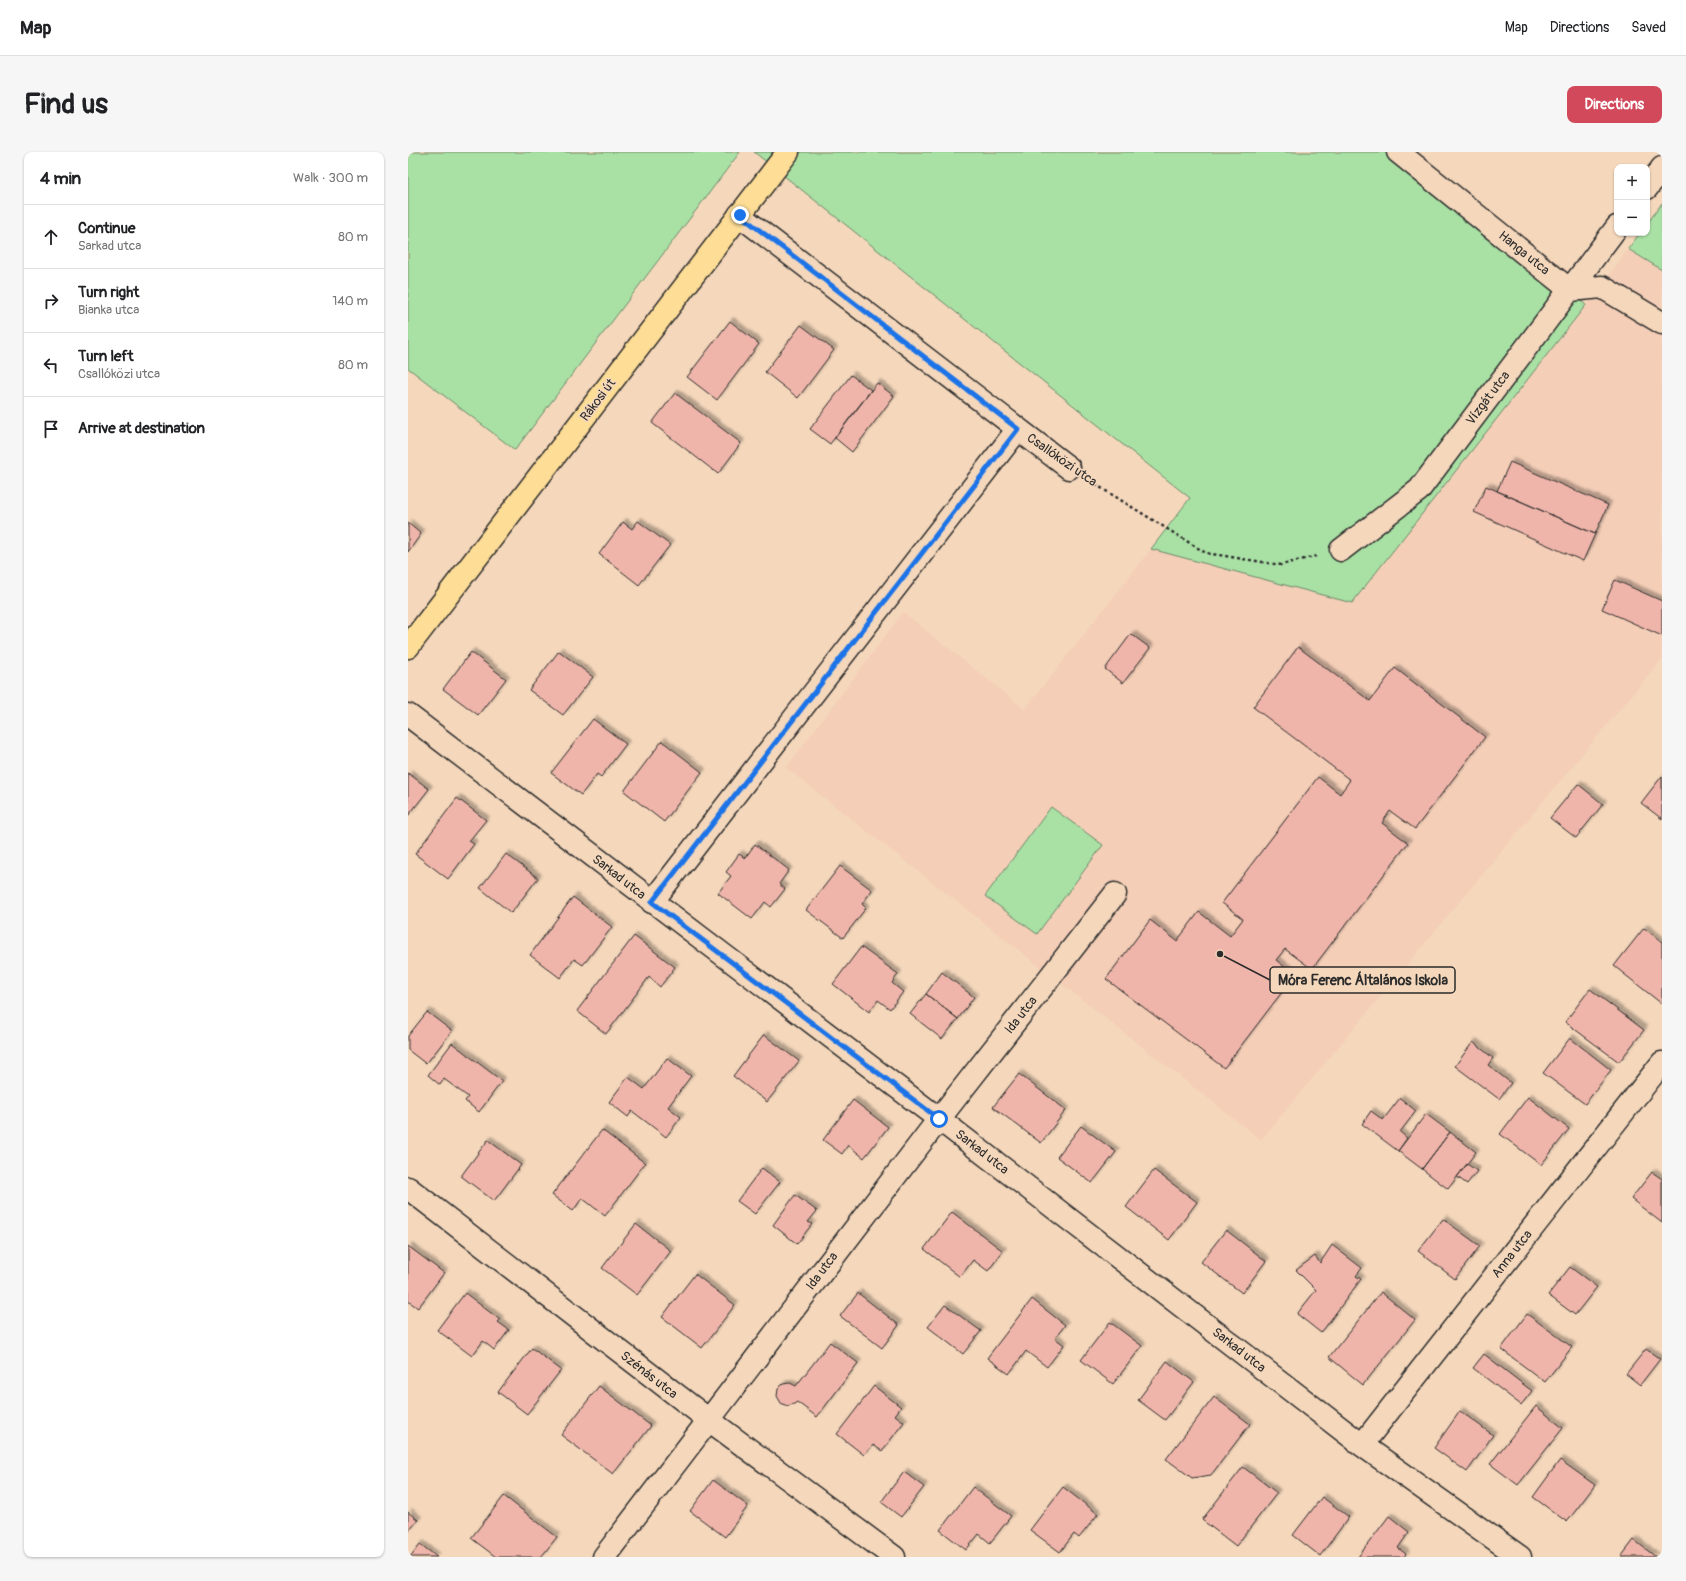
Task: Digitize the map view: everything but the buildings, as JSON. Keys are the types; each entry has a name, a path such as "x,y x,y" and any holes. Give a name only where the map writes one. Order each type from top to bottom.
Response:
{"main road":[{"name":"Rákosi út","path":"408,647 788,152"}],"street":[{"name":"Hanga utca","path":"1398,152 1570,290"},
{"path":"1650,184 1662,168"},
{"name":"Csallóközi utca","path":"740,215 1069,468"},
{"name":"Vízgát utca","path":"1341,550 1419,490 1614,232"},
{"path":"1570,290 1602,287 1662,323"},
{"path":"652,902 1018,429"},
{"name":"Sarkad utca","path":"408,715 939,1119 1362,1445 1520,1557"},
{"name":"Ida utca","path":"604,1557 939,1119 1115,894"},
{"name":"Anna utca","path":"1362,1445 1662,1063"},
{"name":"Szénás utca","path":"408,1188 709,1420 894,1557"}],"path":[{"name":"Csallóközi utca","path":"1069,468 1206,553 1281,565 1341,550"}],"shaded area":[{"path":"1628,249 1662,270 1662,659 1261,1140 786,768 903,612 1025,709 1151,549 1352,603 1586,305"}],"green space":[{"path":"408,152 740,152 515,450 408,368"},
{"path":"754,152 1386,152 1586,305 1352,603 1151,549 1190,498"},
{"path":"1662,203 1662,270 1628,249 1638,236 1650,236 1650,220"},
{"path":"1051,807 1103,845 1037,934 985,896"}],"place":[{"name":"Móra Ferenc Általános Iskola","path":"1220,954"}],"route":[{"path":"740,215 1018,429 652,902 939,1119"}]}
